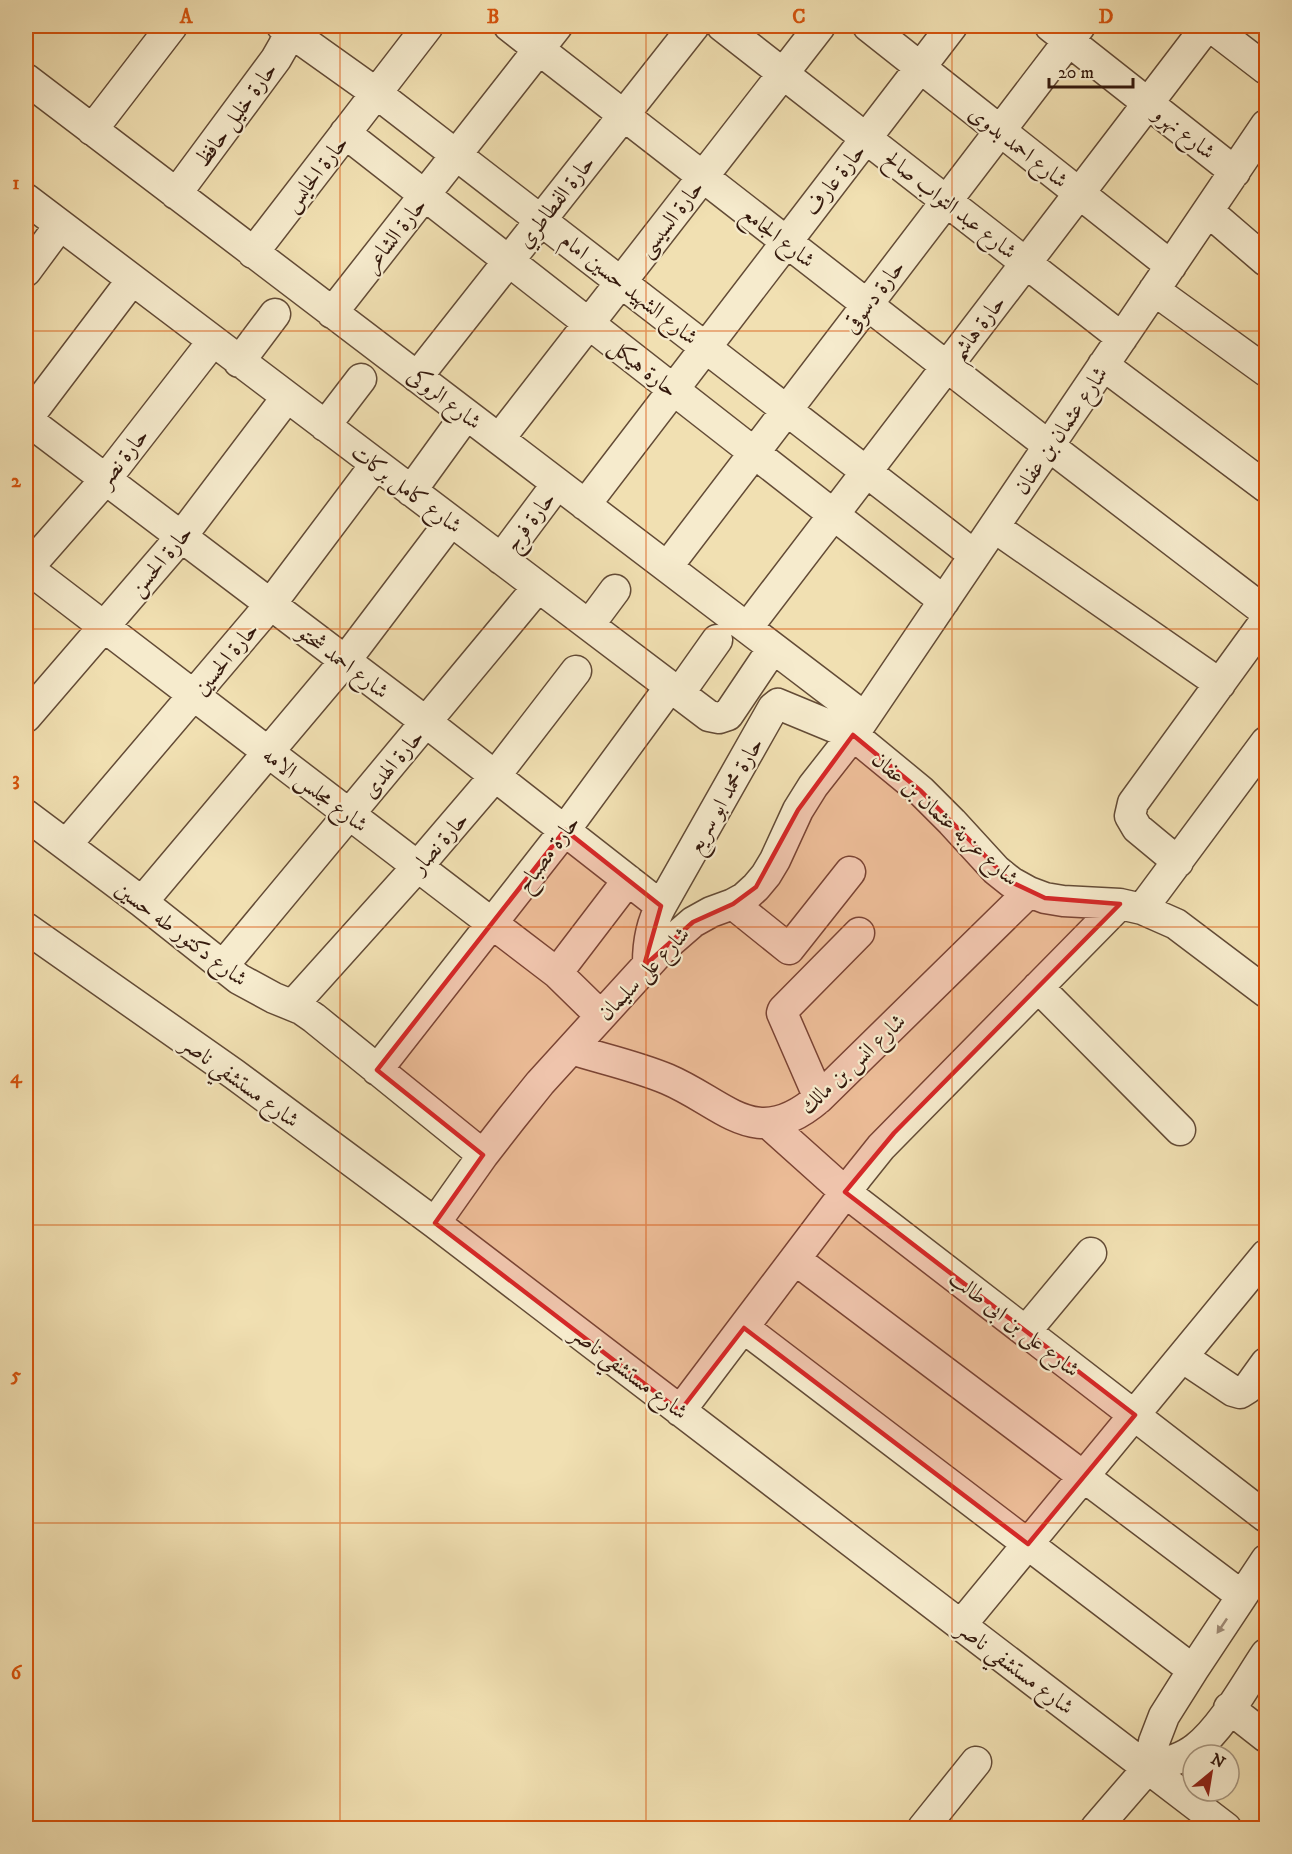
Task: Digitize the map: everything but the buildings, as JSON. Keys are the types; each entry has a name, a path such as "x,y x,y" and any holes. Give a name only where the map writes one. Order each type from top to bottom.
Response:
{"street":[{"path":"92,130 172,26"},
{"name":"حارة الحايس","path":"254,253 428,26"},
{"name":"شارع الجامع","path":"509,26 548,37 623,115 1266,612"},
{"name":"حارة الفطاطري","path":"417,377 694,26"},
{"name":"شارع عبد التواب صالح","path":"722,26 1122,338"},
{"name":"حارة السيسى","path":"499,439 820,26"},
{"name":"شارع احمد بدوى","path":"868,26 1171,266"},
{"name":"حارة عارف","path":"585,505 952,26"},
{"path":"1209,26 1266,69"},
{"name":"حارة هاشم","path":"747,628 1209,26"},
{"name":"شارع الشهيد حسين امام","path":"287,27 541,219 974,555"},
{"name":"حارة خليل حافظ","path":"176,194 276,59 284,45 287,27"},
{"name":"شارع نهرو","path":"1066,30 1148,103 1235,172"},
{"name":"حارة دسوقى","path":"667,567 1000,130 1066,30"},
{"name":"حارة الشاعر","path":"332,313 548,37"},
{"name":"شارع الروكى","path":"26,79 773,648 859,726"},
{"name":"شارع عثمان بن عفان","path":"859,726 1266,125"},
{"name":"حارة هيكل","path":"345,133 944,601"},
{"name":"شارع كامل بركات","path":"26,199 709,716 724,717 731,711 773,648"},
{"path":"1208,211 1266,261"},
{"path":"26,271 60,225"},
{"path":"26,419 132,280"},
{"path":"1154,290 1266,371"},
{"path":"239,362 275,314"},
{"name":"حارة نصر","path":"26,568 105,480 213,341"},
{"path":"1103,365 1266,487"},
{"path":"326,426 361,378"},
{"name":"حارة الحسن","path":"26,717 181,537 287,397"},
{"path":"411,491 466,414"},
{"name":"شارع احمد شحتو","path":"26,419 426,722 661,906"},
{"name":"حارة الحسين","path":"66,845 270,605 376,464"},
{"name":"حارة فرج","path":"501,559 557,484"},
{"path":"142,902 345,661 451,521"},
{"path":"994,527 1220,684"},
{"name":"شارع مجلس الامه","path":"26,568 557,973 601,1016"},
{"name":"حارة الهدى","path":"222,967 538,587"},
{"path":"588,625 615,590"},
{"path":"1178,862 1137,828 1130,816 1131,809 1137,797 1266,620"},
{"name":"حارة مصباح","path":"377,1070 565,830 664,695 683,688 717,640"},
{"name":"حارة نصار","path":"293,1005 495,776 576,671"},
{"name":"حارة محمد ابو سريع","path":"648,963 651,927 661,906 775,706 780,704 859,726"},
{"name":"شارع عزبة عثمان بن عفان","path":"859,726 996,870 1011,882 1045,898 1131,907 1176,924 1266,992"},
{"name":"شارع على سليمان","path":"435,1223 483,1155 540,1083 648,963 677,934 693,922 744,898 766,875 798,810 813,786 859,726"},
{"path":"680,1411 845,1192 894,1133 1038,987 1131,907 1178,862 1266,742"},
{"name":"شارع دكتور طه حسين","path":"26,815 142,902 222,967 256,989 293,1005 314,1018 483,1155"},
{"path":"733,904 789,949 850,872"},
{"path":"557,973 628,880"},
{"name":"شارع انس بن مالك","path":"571,1049 662,1077 741,1119 768,1123 787,1119 805,1111 819,1098 1029,892"},
{"name":"شارع مستشفي ناصر","path":"26,928 234,1074 435,1223 1226,1828"},
{"path":"819,1098 783,1016 783,1010 859,933"},
{"path":"1038,987 1180,1130"},
{"name":"شارع على بن ابى طالب","path":"768,1123 845,1192 1266,1517"},
{"path":"1026,1331 1091,1252"},
{"path":"961,1625 1266,1255"},
{"path":"796,1260 1242,1596"},
{"path":"744,1328 1193,1670"},
{"path":"1182,1357 1233,1392 1239,1393 1246,1391 1266,1363"},
{"path":"1096,1828 1148,1767 1164,1716 1266,1560"},
{"path":"1148,1767 1173,1762 1195,1749 1213,1730 1266,1653"},
{"path":"1229,1708 1266,1737"},
{"path":"922,1828 976,1762"}],"highlighted area":[{"path":"853,735 921,791 1011,882 1045,898 1120,904 894,1133 845,1192 1135,1415 1028,1544 744,1328 680,1411 435,1223 483,1155 377,1070 565,830 661,906 644,966 693,922 733,904 756,887 798,810"}]}
